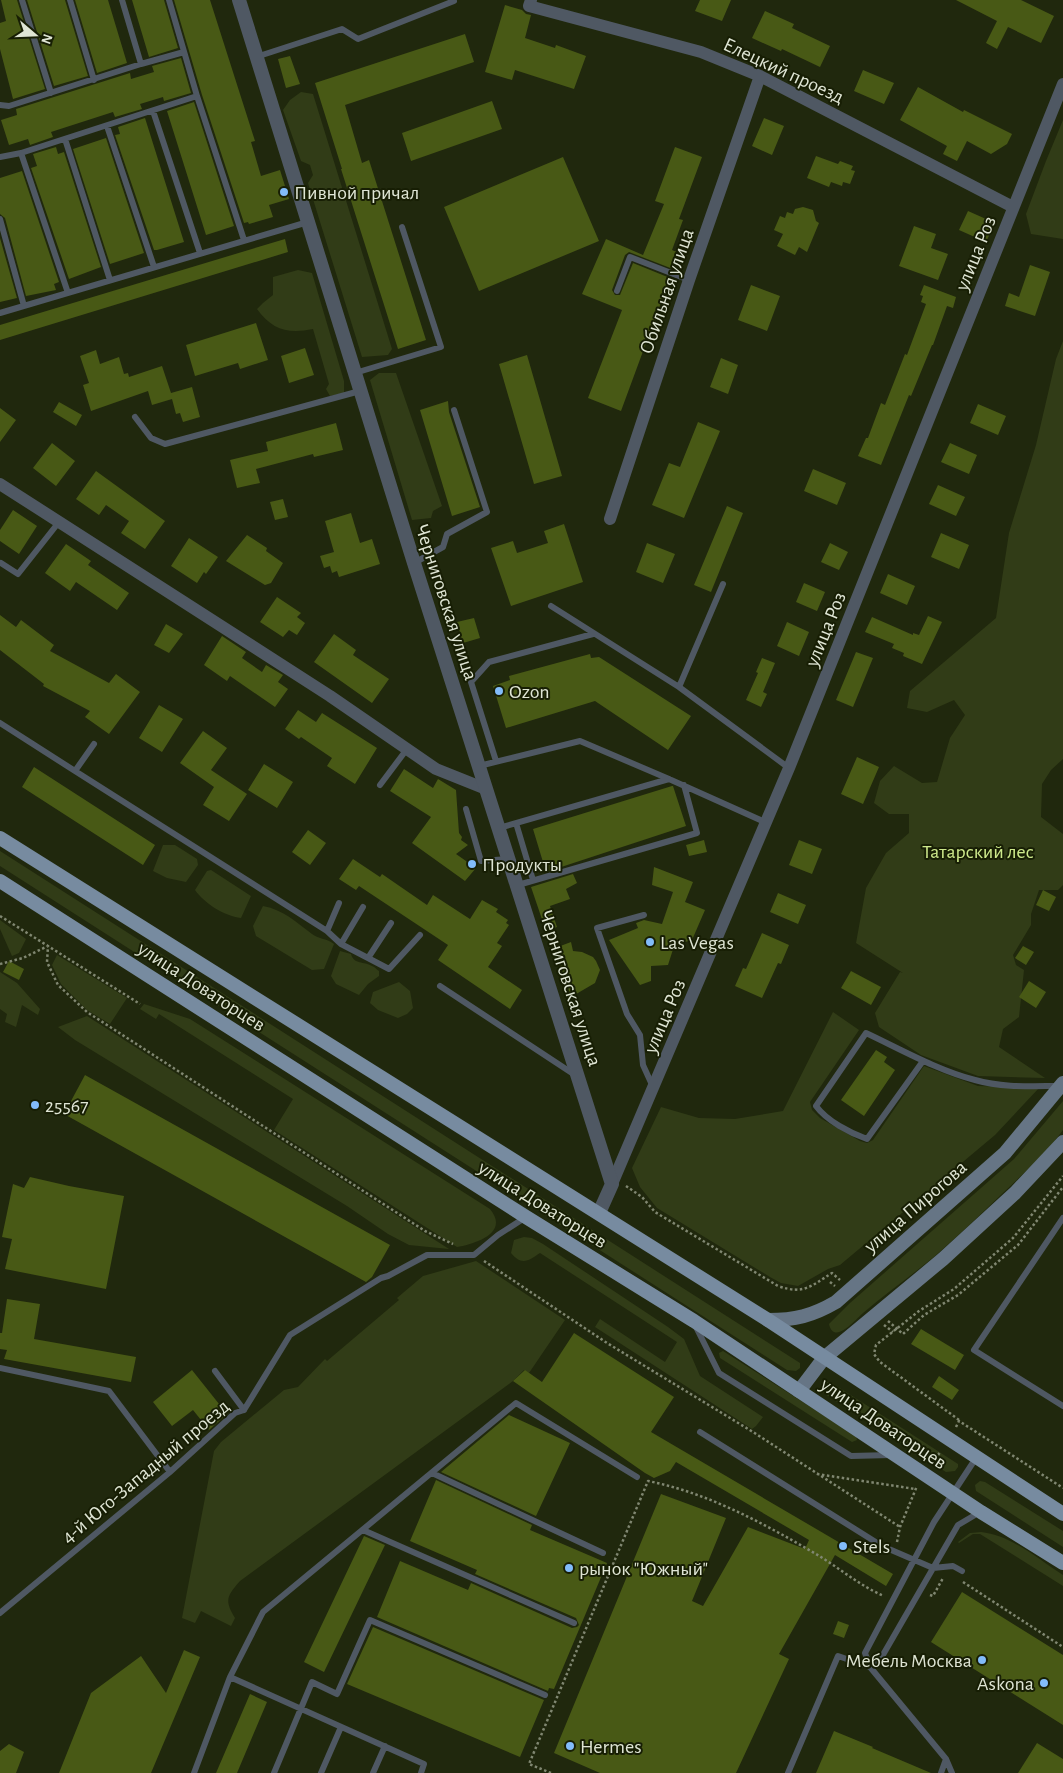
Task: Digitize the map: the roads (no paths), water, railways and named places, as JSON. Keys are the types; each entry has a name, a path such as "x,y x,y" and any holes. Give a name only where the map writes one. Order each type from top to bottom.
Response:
{"main road":[{"name":"улица Доваторцев","path":"0,838 768,1320 1063,1514"},
{"name":"улица Доваторцев","path":"0,881 526,1217 694,1321 981,1512 1063,1563"},
{"name":"улица Пирогова","path":"768,1320 804,1317 820,1312 836,1302 1005,1153 1062,1084"},
{"path":"799,1391 824,1358 943,1259 1015,1193 1063,1142"}],"street":[{"name":"Черниговская улица","path":"238,0 498,828 518,885 578,1077 614,1181"},
{"name":"Елецкий проезд","path":"531,0 529,6 701,52 760,76 1013,207"},
{"name":"Обильная улица","path":"610,519 689,280 760,76"},
{"name":"улица Роз","path":"614,1181 789,768 1063,84"},
{"path":"0,484 330,696 436,769 486,789"},
{"path":"599,1213 614,1181"}],"lane":[{"path":"22,0 51,93"},
{"path":"70,0 94,80"},
{"path":"122,0 141,64"},
{"path":"169,0 197,96 244,240"},
{"path":"256,57 342,29 358,39 454,1"},
{"path":"0,105 9,106 184,52"},
{"path":"0,157 21,153 197,96"},
{"path":"153,111 200,253"},
{"path":"107,126 154,267"},
{"path":"65,139 110,280"},
{"path":"21,153 68,293"},
{"path":"0,219 24,306"},
{"path":"0,313 308,222"},
{"path":"355,373 441,347 402,227"},
{"path":"617,291 630,257 689,280"},
{"path":"135,417 151,438 165,444 360,391"},
{"path":"414,563 443,547 447,534 487,512 454,410"},
{"path":"1,563 18,574 60,522"},
{"path":"679,687 723,584"},
{"path":"550,606 679,687 789,768"},
{"path":"496,761 471,682 489,662 593,634"},
{"path":"0,723 327,931 341,944 389,969 420,935"},
{"path":"479,766 580,742 684,785 766,822"},
{"path":"75,770 94,744"},
{"path":"380,785 407,749"},
{"path":"498,828 669,779"},
{"path":"518,885 697,833 684,785"},
{"path":"466,808 481,861 508,858"},
{"path":"516,823 534,880"},
{"path":"327,931 339,903"},
{"path":"341,944 363,907"},
{"path":"644,915 597,928 627,1014 640,1035 643,1065 653,1088"},
{"path":"368,958 392,923"},
{"path":"440,986 578,1077"},
{"path":"923,1060 867,1139 858,1136 822,1115 816,1106 866,1033 923,1060 975,1080 1003,1085 1062,1084"},
{"name":"4-й Юго-Западный проезд","path":"0,1613 170,1472 235,1413 244,1410 290,1335 381,1278 427,1255 474,1254 498,1235 526,1217"},
{"path":"1063,1218 974,1350 1063,1406"},
{"path":"694,1321 719,1373 851,1456 894,1454"},
{"path":"0,1368 109,1391 170,1472"},
{"path":"215,1371 244,1410"},
{"path":"194,1773 230,1677 263,1612 516,1404 637,1477"},
{"path":"700,1432 882,1546 933,1568 953,1566 962,1571"},
{"path":"952,1773 946,1759 870,1666 865,1653 916,1560 934,1522 976,1458"},
{"path":"432,1473 603,1553"},
{"path":"788,1773 838,1656 870,1666 880,1660 958,1525 981,1512"},
{"path":"363,1530 574,1623"},
{"path":"274,1773 312,1682 337,1694 370,1620 545,1695"},
{"path":"230,1677 424,1764 421,1773"},
{"path":"321,1773 341,1727"},
{"path":"374,1773 385,1746"},
{"path":"941,1773 946,1759"}],"place":[{"name":"Пивной причал","path":"284,192"},
{"name":"Ozon","path":"499,691"},
{"name":"Продукты","path":"472,864"},
{"name":"Las Vegas","path":"650,942"},
{"name":"25567","path":"35,1105"},
{"name":"Stels","path":"843,1546"},
{"name":"рынок \"Южный\"","path":"569,1568"},
{"name":"Мебель Москва","path":"982,1660"},
{"name":"Askona","path":"1044,1683"},
{"name":"Hermes","path":"570,1746"}],"park label":[{"name":"Татарский лес","path":"978,851"}]}
